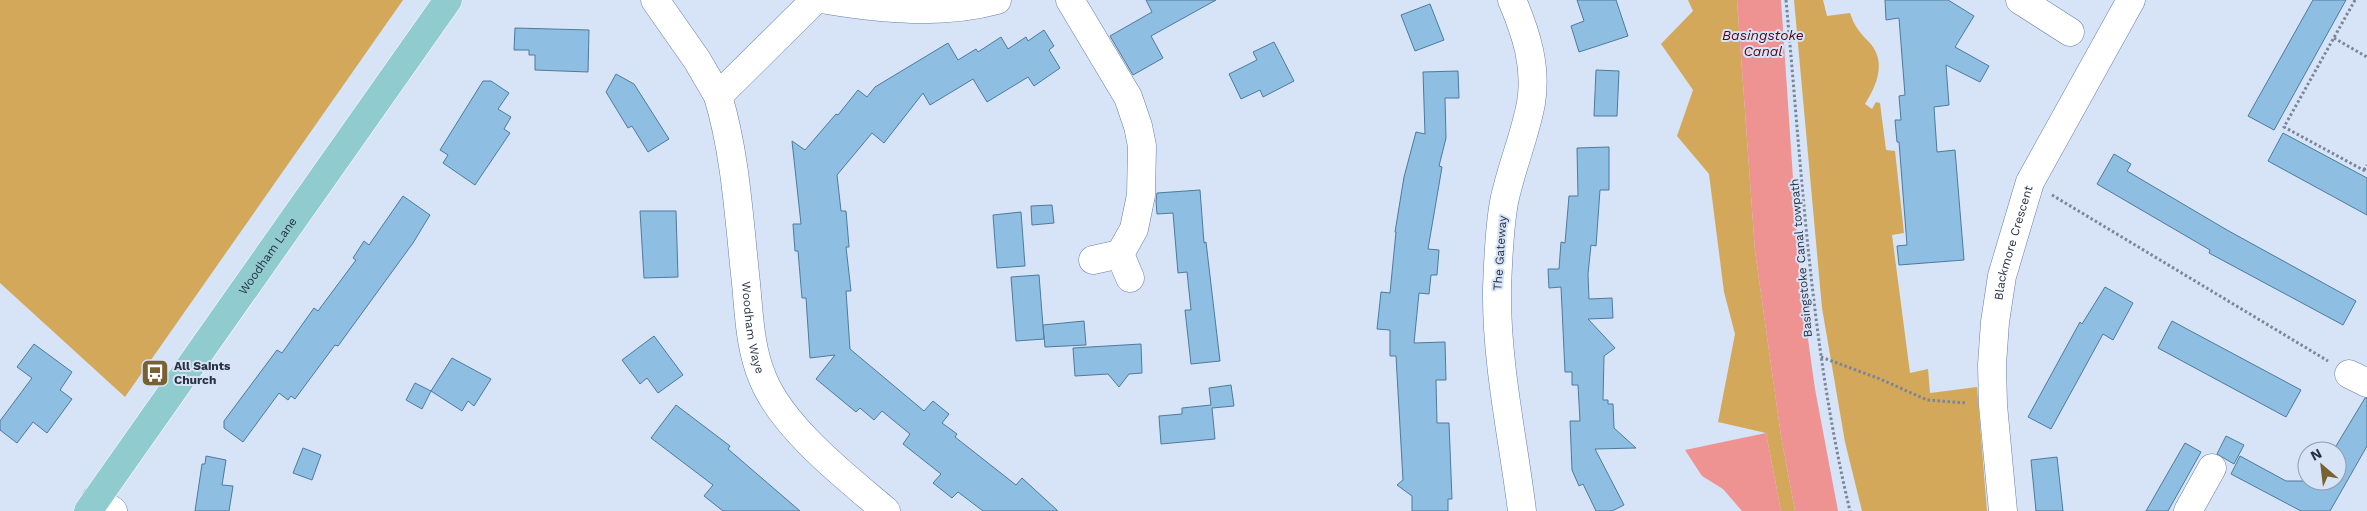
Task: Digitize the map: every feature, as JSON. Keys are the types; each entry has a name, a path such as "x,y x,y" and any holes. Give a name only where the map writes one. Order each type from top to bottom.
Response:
{"main road":[{"name":"Woodham Lane","path":"99,507 448,0"}],"street":[{"name":"Woodham Waye","path":"655,0 703,68 718,96 728,131 751,335 763,380 773,398 800,432 850,480 886,511"},
{"path":"718,96 815,0"},
{"path":"827,0 907,9 946,8 997,0"},
{"path":"1070,0 1128,97 1138,126 1142,146 1141,195 1125,266 1093,260"},
{"name":"The Gateway","path":"1512,0 1529,47 1533,73 1531,104 1513,163 1504,203 1497,290 1499,341 1522,511"},
{"path":"2020,0 2070,32"},
{"name":"Blackmore Crescent","path":"2003,511 1993,405 1992,365 1995,322 2002,276 2030,182 2131,0"},
{"path":"2188,511 2212,468"}],"path":[{"name":"Basingstoke Canal towpath","path":"1786,0 1821,357 1837,454 1850,511"},
{"path":"2355,0 2284,127 2365,171 2367,164"},
{"path":"2334,38 2367,57"},
{"path":"2030,182 2358,378"},
{"path":"1821,357 1927,400 1993,405"}],"shaded area":[{"path":"0,0 403,0 125,397 0,283"},
{"path":"1688,0 1737,0 1755,251 1781,436 1795,511 1781,511 1766,433 1718,422 1735,334 1724,292 1709,174 1677,136 1693,90 1661,44 1693,11"},
{"path":"1794,0 1823,0 1827,16 1850,13 1855,26 1869,42 1878,57 1879,65 1876,81 1865,104 1872,109 1876,102 1880,103 1886,150 1895,151 1904,233 1892,235 1910,373 1928,369 1930,393 1977,387 1987,511 1862,511 1845,442 1822,308"}],"water":[{"name":"Basingstoke Canal","path":"1737,0 1781,0 1800,282 1815,389 1838,511 1795,511 1781,436 1755,251"},
{"path":"1766,433 1781,511 1742,511 1723,489 1702,476 1685,450"}],"building":[{"path":"1146,0 1216,0 1151,36 1163,58 1133,75 1110,36 1152,12"},
{"path":"1577,0 1616,0 1628,36 1579,52 1571,26 1584,21"},
{"path":"1885,0 1948,0 1974,16 1955,47 1989,66 1980,82 1946,65 1949,105 1934,107 1937,152 1955,150 1964,260 1899,265 1897,246 1907,245 1899,142 1897,142 1895,120 1901,120 1899,96 1905,95 1899,18 1886,20"},
{"path":"2313,0 2346,0 2274,130 2248,116"},
{"path":"1430,4 1444,40 1415,51 1401,15"},
{"path":"515,28 589,30 588,72 535,70 535,55 529,55 529,50 514,50"},
{"path":"1044,30 1054,46 1049,50 1060,68 1034,86 1028,77 987,102 973,79 930,105 923,93 884,143 872,133 837,175 841,211 846,211 849,247 846,247 851,291 846,291 850,349 924,411 933,401 949,414 942,423 957,434 955,437 1016,485 1022,478 1058,511 983,511 958,492 952,498 933,483 941,474 903,444 910,434 882,411 874,420 860,408 856,412 816,379 835,355 810,358 806,298 802,298 798,251 795,251 793,224 801,224 792,141 805,150 836,114 838,115 858,90 867,97 875,87 948,43 958,60 976,49 978,52 1001,37 1008,49 1026,37 1028,41"},
{"path":"1274,42 1294,81 1263,97 1260,90 1241,99 1229,74 1257,60 1253,52"},
{"path":"1596,70 1619,71 1617,116 1594,116"},
{"path":"1458,71 1459,98 1445,98 1446,138 1439,166 1442,167 1428,249 1439,250 1437,275 1431,275 1429,294 1419,293 1414,343 1445,342 1446,380 1436,380 1437,423 1449,423 1452,499 1448,499 1448,511 1412,511 1412,496 1397,485 1403,480 1396,356 1390,356 1390,330 1377,329 1381,292 1390,293 1395,232 1404,177 1416,132 1425,134 1423,72"},
{"path":"616,74 634,84 669,139 648,152 632,126 628,128 606,92"},
{"path":"483,81 491,81 509,93 498,109 511,117 504,129 510,133 475,185 443,163 448,155 440,150"},
{"path":"2283,133 2367,178 2367,215 2268,161"},
{"path":"1609,147 1609,190 1600,190 1596,246 1591,245 1588,274 1589,299 1612,298 1613,318 1588,319 1615,348 1604,356 1603,400 1608,400 1608,404 1613,404 1614,428 1636,448 1595,449 1624,505 1612,511 1596,511 1583,484 1579,486 1572,470 1570,421 1580,421 1578,385 1572,385 1572,372 1565,372 1561,287 1549,288 1548,269 1559,269 1561,242 1565,243 1569,196 1578,196 1577,148"},
{"path":"2114,154 2131,164 2127,171 2227,230 2356,301 2343,325 2209,253 2210,250 2097,184"},
{"path":"1200,190 1204,243 1206,242 1220,361 1191,364 1185,310 1191,310 1187,272 1178,273 1173,213 1157,214 1156,201 1157,193"},
{"path":"403,196 430,215 413,243 338,346 335,345 295,399 291,396 288,400 279,393 243,442 224,428 224,421 277,350 282,353 314,308 318,311 356,260 353,258 364,241 369,245"},
{"path":"1052,205 1054,223 1032,225 1031,206"},
{"path":"640,211 676,211 678,277 644,278"},
{"path":"1021,212 1025,266 997,268 993,215"},
{"path":"1039,275 1044,339 1016,341 1011,277"},
{"path":"2105,287 2133,303 2113,340 2103,334 2051,429 2028,417 2080,322 2082,324"},
{"path":"1084,321 1086,345 1045,347 1043,325"},
{"path":"2172,321 2301,390 2286,417 2158,348"},
{"path":"654,336 683,375 658,393 647,378 640,384 622,360"},
{"path":"34,344 72,372 60,390 72,399 47,433 33,422 17,443 0,430 0,421 32,378 17,367"},
{"path":"1141,344 1142,373 1129,374 1119,387 1108,374 1075,376 1073,348"},
{"path":"452,358 491,379 474,406 468,401 462,411 431,391"},
{"path":"415,383 431,391 422,409 406,400"},
{"path":"1231,385 1234,406 1212,408 1215,439 1161,444 1159,416 1182,414 1182,408 1211,405 1209,388"},
{"path":"2365,398 2367,398 2367,446 2347,481 2347,441 2339,441"},
{"path":"676,405 730,446 728,449 800,511 723,511 704,496 713,485 651,438"},
{"path":"2226,436 2244,445 2234,464 2217,454"},
{"path":"2185,443 2201,452 2168,511 2146,511"},
{"path":"303,448 321,455 312,480 293,473"},
{"path":"206,456 226,460 222,485 233,486 229,511 195,511 202,464 205,464"},
{"path":"2240,456 2286,481 2297,481 2297,491 2341,491 2330,511 2301,511 2231,474"},
{"path":"2057,457 2063,511 2036,511 2031,460"}],"place":[{"name":"All Saints Church","path":"155,373"}]}
